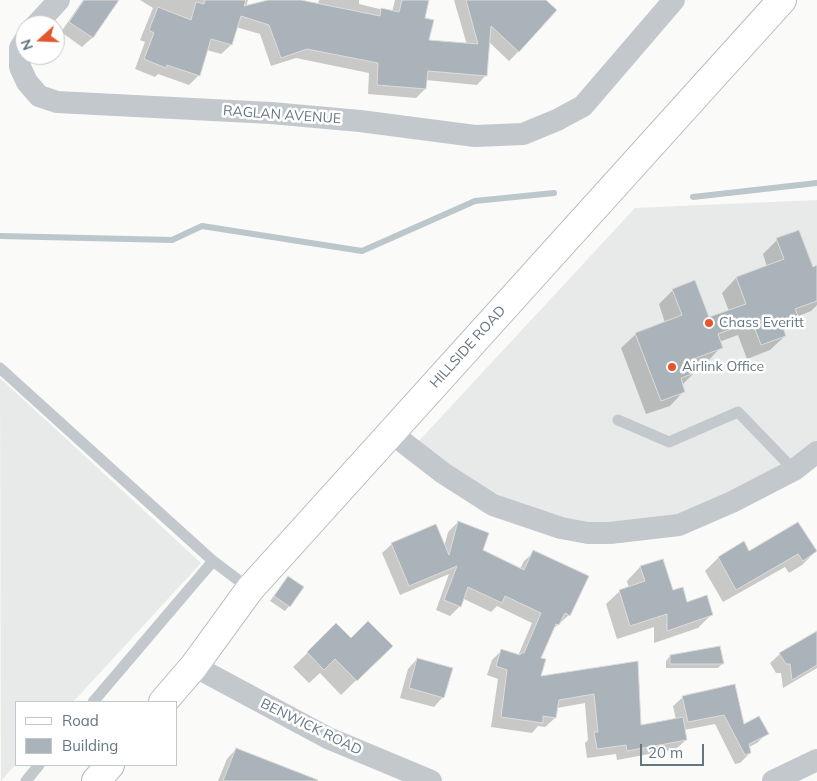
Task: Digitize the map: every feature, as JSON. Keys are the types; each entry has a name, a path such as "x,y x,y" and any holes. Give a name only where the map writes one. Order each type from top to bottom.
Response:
{"street":[{"path":"45,15 59,0"},
{"name":"RAGLAN AVENUE","path":"20,65 27,82 39,96 57,102 271,113 360,121 475,136 523,134 557,120 583,106 674,0"},
{"name":"HILLSIDE ROAD","path":"164,701 194,666 250,589 782,0"},
{"path":"390,432 442,473 493,505 561,528 588,532 610,533 679,525 732,502 794,470 817,452"},
{"name":"BENWICK ROAD","path":"194,666 328,738 431,781"},
{"path":"773,781 817,760"},
{"path":"96,781 109,766"}],"lane":[{"path":"0,368 213,561 250,589"},
{"path":"618,420 669,442 738,412 794,470"},
{"path":"94,701 213,561"},
{"path":"26,781 38,766"}],"shaded area":[{"path":"817,200 817,443 791,465 676,518 621,526 561,521 493,498 417,443 635,208"},
{"path":"0,378 201,563 74,701 15,701 15,765 1,781"}],"building":[{"path":"84,0 119,0 93,38 69,22"},
{"path":"205,0 246,0 244,6 268,0 301,0 380,16 381,8 399,12 402,0 429,0 425,18 434,20 429,40 478,44 466,0 546,0 557,10 519,52 491,26 487,76 428,71 426,89 377,85 378,63 307,49 281,58 269,25 241,16 232,45 211,39 200,76 167,65 166,68 144,59 154,33 149,30 158,7 191,20 196,2 204,4"},
{"path":"799,230 813,267 817,265 817,301 795,309 798,316 781,322 786,336 761,345 752,321 718,334 723,348 693,359 697,372 681,378 685,392 661,401 635,333 682,315 672,289 695,280 709,317 746,304 736,277 784,259 776,238"},
{"path":"458,521 489,533 483,550 524,570 533,550 589,576 570,616 565,613 559,625 556,624 541,658 546,659 541,676 638,661 641,725 683,717 687,740 627,751 626,745 597,749 594,732 598,732 594,694 559,700 556,718 543,716 543,723 501,717 507,670 496,666 501,649 520,655 524,653 541,613 505,596 502,603 468,587 461,607 444,600 457,566 409,586 391,543 436,524 449,555"},
{"path":"798,522 817,551 803,561 798,554 736,590 718,557 744,541 749,551"},
{"path":"663,559 673,590 683,587 687,602 707,595 713,615 667,631 667,614 630,626 619,590 645,581 640,566"},
{"path":"288,576 304,587 290,607 274,596"},
{"path":"368,621 393,646 357,681 335,659 324,670 307,652 336,623 351,638"},
{"path":"817,631 817,665 792,680 790,664 786,664 779,653"},
{"path":"720,646 724,664 670,664 670,655"},
{"path":"417,658 453,668 444,698 409,688"},
{"path":"735,684 744,724 759,716 769,734 749,744 751,753 745,755 724,715 688,722 682,696"},
{"path":"236,748 318,780 223,781"}],"waterway":[{"path":"693,197 817,183"},
{"path":"0,236 172,240 202,226 362,251 475,201 554,193"}],"place":[{"name":"Chass Everitt","path":"709,323"},
{"name":"Airlink Office","path":"672,367"}]}
